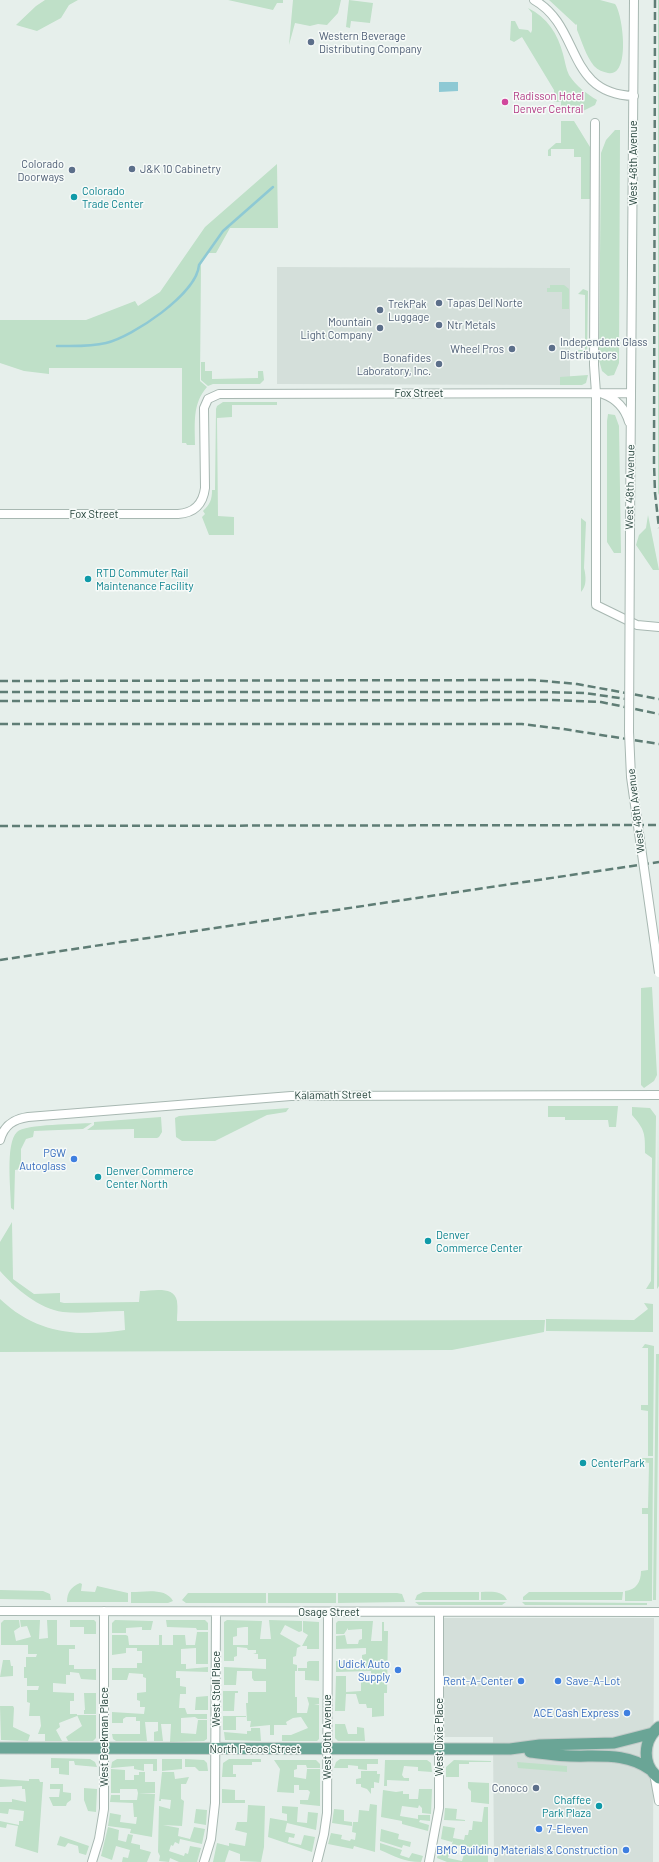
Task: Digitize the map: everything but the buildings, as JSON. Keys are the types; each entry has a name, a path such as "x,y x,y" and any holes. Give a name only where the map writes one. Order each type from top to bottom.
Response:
{"main road":[{"name":"North Pecos Street","path":"0,1748 327,1750 510,1749 540,1746 614,1743 657,1728"},
{"path":"655,1774 646,1755 648,1740 657,1728"},
{"name":"North Pecos Street","path":"510,1749 569,1756 620,1756 642,1763 655,1774"}],"street":[{"path":"534,0 546,8 556,18 567,37 579,65 590,79 597,85 613,93 634,96"},
{"name":"West 48th Avenue","path":"634,0 629,732 631,777 659,973"},
{"path":"595,123 594,365 596,393 596,605 637,625 659,627"},
{"path":"596,393 610,397 621,405 627,415 631,429"},
{"name":"Fox Street","path":"0,514 178,514 189,512 199,506 205,495 203,412 208,399 219,394 631,393"},
{"name":"Kalamath Street","path":"0,1140 3,1132 10,1124 20,1118 291,1096 659,1095"},
{"name":"Osage Street","path":"0,1611 659,1612"},
{"name":"West Beekman Place","path":"92,1862 99,1839 104,1809 104,1611"},
{"name":"West Stoll Place","path":"204,1862 210,1839 215,1803 216,1612"},
{"name":"West 50th Avenue","path":"317,1862 324,1834 327,1813 328,1612"},
{"name":"West Dixie Place","path":"429,1862 438,1817 439,1612"},
{"path":"655,1774 659,1801"}],"shaded area":[{"path":"277,267 570,268 570,385 277,384"},
{"path":"443,1618 654,1618 653,1862 494,1862 493,1737 444,1737"}],"green space":[{"path":"45,0 78,0 69,5 61,18 37,31 16,25 36,6"},
{"path":"228,0 283,0 283,3 277,3 273,10"},
{"path":"293,0 341,0 338,13 327,25 318,24 310,26 295,23 289,45"},
{"path":"349,0 373,3 370,23 351,21 350,28 346,27"},
{"path":"549,0 600,0 615,4 621,20 623,44 620,66 615,72 606,73 594,66 584,49 577,30 577,24 576,25"},
{"path":"659,0 659,495 658,493"},
{"path":"528,8 541,16 551,27 561,47 569,75 575,83 597,100 595,105 579,113 561,109 561,102 554,102 554,90 522,37 514,42 510,40 511,21 515,21 519,29 528,30 531,33 532,13"},
{"path":"561,121 574,121 590,147 590,199 581,199 581,157 574,157 574,149 551,149 551,156 548,156 548,150 556,143 561,143"},
{"path":"615,130 620,130 619,363 614,375 608,376 602,371 599,360 601,153 606,140"},
{"path":"277,164 278,228 230,228 216,253 208,253 201,264 200,381 207,387 199,400 195,414 195,445 187,445 186,443 182,443 182,368 49,368 49,374 24,371 0,363 0,320 86,320 135,301 138,306 160,292 205,227"},
{"path":"550,285 564,285 569,289 569,309 562,309 562,292 547,292 547,288 550,288"},
{"path":"583,289 588,291 587,357 581,357 578,353 578,350 585,350 585,295 578,294"},
{"path":"201,362 205,362 205,371 212,371 212,379 258,378 258,371 263,371 264,380 260,384 213,384 208,386 201,380"},
{"path":"588,375 586,383 582,385 560,385 560,377"},
{"path":"223,402 277,402 277,405 232,405 232,417 217,418 218,516 234,517 234,535 209,535 202,517 205,514 203,511 212,497 212,490 215,490 216,409 217,406"},
{"path":"608,414 615,415 619,426 621,553 614,553 607,542"},
{"path":"648,515 659,570 653,570 636,545 639,535 646,528"},
{"path":"581,518 586,522 584,568 586,581 581,592"},
{"path":"652,987 657,1075 654,1081 644,1088 641,1085 641,988"},
{"path":"548,1106 618,1106 616,1127 609,1127 608,1120 565,1120 565,1117 548,1117"},
{"path":"632,1107 650,1108 656,1116 654,1289 646,1289 651,1281 652,1158 645,1153 645,1141 642,1128 632,1115"},
{"path":"289,1108 286,1112 267,1115 215,1141 182,1141 176,1137 175,1118 179,1116"},
{"path":"658,1114 659,1286 657,1289 658,1120"},
{"path":"161,1117 162,1132 157,1138 134,1138 134,1129 87,1130 94,1125 94,1122"},
{"path":"92,1123 83,1129 34,1131 33,1137 26,1139 21,1149 21,1169 15,1170 14,1210 11,1208 10,1156 13,1138 17,1132 30,1127"},
{"path":"12,1222 13,1279 34,1294 60,1293 60,1302 64,1303 139,1302 140,1291 162,1290 172,1293 175,1296 177,1301 177,1321 545,1320 544,1332 452,1350 0,1352 0,1299 28,1320 58,1330 90,1333 125,1330 124,1311 78,1313 63,1312 45,1307 20,1291 0,1271 0,1242"},
{"path":"644,1303 653,1304 653,1332 546,1331 546,1319 634,1320 648,1309"},
{"path":"645,1344 654,1346 653,1456 648,1456 648,1411 641,1410 641,1405 648,1405 648,1348 642,1348"},
{"path":"656,1354 659,1354 656,1600 653,1600"},
{"path":"642,1458 653,1458 652,1601 625,1601 625,1591 632,1589 637,1585 640,1579 641,1571 648,1570 648,1514 642,1514 642,1508 648,1508 649,1463 642,1462"},
{"path":"80,1583 82,1584 81,1591 95,1592 97,1586 128,1593 128,1602 67,1602 70,1590"},
{"path":"0,1590 43,1591 50,1594 51,1600 0,1599"},
{"path":"131,1592 160,1592 170,1597 173,1601 168,1603 131,1603"},
{"path":"423,1592 479,1592 479,1600 415,1600 417,1595"},
{"path":"481,1592 499,1593 507,1600 481,1600"},
{"path":"529,1592 623,1592 622,1600 523,1600 523,1597"},
{"path":"188,1593 266,1593 266,1603 186,1603 182,1600"},
{"path":"268,1593 336,1593 336,1603 268,1603"},
{"path":"338,1593 397,1593 402,1594 405,1602 338,1603"},
{"path":"415,1602 506,1602 502,1605 419,1605"},
{"path":"522,1602 647,1603 647,1605 525,1605"},
{"path":"4,1620 19,1620 20,1627 14,1631 16,1641 31,1637 27,1626 21,1627 20,1620 40,1620 39,1639 48,1638 47,1620 57,1620 57,1645 75,1645 75,1649 69,1649 69,1665 74,1665 74,1669 96,1669 96,1680 81,1679 79,1673 70,1672 70,1675 66,1675 66,1684 53,1683 53,1692 74,1693 74,1701 70,1701 70,1714 77,1714 77,1716 59,1723 60,1727 56,1730 62,1741 45,1741 45,1734 38,1734 41,1726 40,1716 29,1716 30,1703 27,1702 27,1690 38,1690 39,1686 27,1686 27,1678 24,1678 24,1667 26,1667 26,1657 36,1657 37,1654 28,1654 28,1645 1,1645 1,1623"},
{"path":"70,1620 94,1620 96,1622 96,1634 84,1634 84,1627 70,1627"},
{"path":"115,1620 153,1621 151,1630 142,1630 142,1627 126,1628 126,1633 112,1633 112,1623"},
{"path":"166,1620 205,1620 208,1623 208,1630 167,1627"},
{"path":"227,1620 262,1621 260,1639 271,1639 269,1620 302,1621 302,1631 299,1632 285,1625 280,1634 301,1646 297,1648 296,1656 293,1657 293,1664 297,1665 297,1671 295,1671 295,1697 297,1697 297,1713 307,1713 309,1704 307,1697 319,1698 319,1704 314,1704 319,1705 319,1739 317,1741 282,1741 282,1735 291,1735 308,1728 301,1717 293,1718 286,1722 287,1725 274,1725 274,1735 270,1735 270,1725 250,1727 251,1721 247,1721 246,1703 248,1703 248,1692 266,1692 266,1681 254,1681 252,1678 252,1671 237,1671 236,1685 224,1685 224,1667 266,1669 266,1659 258,1659 258,1654 253,1654 256,1653 256,1650 248,1650 247,1648 237,1647 237,1656 234,1657 234,1661 224,1661 224,1622","holes":["248,1627 248,1645 233,1645 233,1637 237,1636 237,1628"]},
{"path":"303,1621 319,1622 319,1649 307,1649 307,1646 302,1646 308,1635 303,1632"},
{"path":"338,1621 373,1621 371,1641 382,1641 382,1622 384,1622 384,1631 388,1631 387,1693 384,1693 384,1716 372,1717 372,1708 367,1708 366,1704 359,1704 356,1694 346,1694 345,1711 335,1711 336,1676 346,1676 346,1692 361,1691 361,1679 371,1678 371,1671 336,1672 336,1661 347,1661 348,1668 357,1668 357,1661 362,1661 362,1655 366,1654 366,1648 336,1649 336,1636 345,1635 347,1644 358,1644 359,1640 362,1639 362,1629 348,1630 348,1628 344,1634 336,1634 336,1623"},
{"path":"197,1632 208,1632 208,1664 196,1664 196,1648 181,1649 181,1664 186,1664 186,1669 208,1667 208,1672 176,1671 176,1678 180,1678 180,1686 186,1687 186,1694 180,1694 179,1708 185,1708 187,1714 207,1714 207,1719 198,1719 195,1717 181,1718 181,1733 196,1734 198,1720 207,1720 207,1739 204,1741 170,1742 171,1724 161,1724 163,1741 154,1741 154,1732 158,1731 158,1722 145,1722 147,1741 116,1741 113,1739 112,1734 140,1734 140,1721 136,1721 136,1717 126,1717 123,1719 123,1723 112,1723 112,1712 144,1714 145,1707 140,1707 140,1701 137,1700 137,1693 146,1692 146,1678 143,1677 143,1674 129,1673 127,1680 112,1680 112,1668 137,1668 137,1663 142,1663 142,1651 137,1651 137,1648 126,1648 126,1653 112,1655 112,1635 128,1636 129,1645 159,1645 159,1635 162,1635 162,1645 173,1645 173,1635 185,1635 186,1645 195,1645"},
{"path":"3,1660 10,1660 11,1666 13,1666 13,1676 0,1677"},
{"path":"319,1661 319,1681 305,1680 305,1671 298,1671 298,1668 307,1668 307,1662"},
{"path":"223,1691 238,1691 238,1693 235,1693 234,1711 223,1711"},
{"path":"84,1693 96,1693 96,1714 84,1714"},
{"path":"208,1696 208,1710 195,1710 196,1697"},
{"path":"0,1706 13,1706 13,1727 30,1735 28,1741 1,1740"},
{"path":"77,1715 96,1715 96,1738 93,1741 68,1741 66,1737 82,1726"},
{"path":"223,1716 246,1717 236,1717 236,1730 223,1730"},
{"path":"335,1724 345,1724 348,1734 357,1734 357,1727 364,1728 365,1741 338,1741 335,1738"},
{"path":"251,1728 260,1728 261,1741 225,1740 224,1732 247,1734 247,1731 251,1731"},
{"path":"51,1758 90,1759 95,1762 97,1767 75,1765 74,1761 69,1761 69,1775 59,1774 59,1768 51,1768"},
{"path":"117,1759 157,1759 157,1771 153,1771 153,1764 144,1764 144,1771 134,1769 134,1766 111,1768 112,1762"},
{"path":"162,1759 182,1759 182,1769 162,1771"},
{"path":"185,1759 204,1760 207,1763 208,1771 199,1771 195,1767 185,1767"},
{"path":"229,1759 261,1759 261,1762 252,1762 252,1765 233,1765 233,1774 236,1774 236,1777 222,1777 223,1763"},
{"path":"340,1759 378,1759 378,1764 367,1764 367,1770 358,1769 358,1766 348,1765 348,1768 334,1768 336,1762"},
{"path":"274,1760 316,1760 320,1764 320,1768 307,1768 306,1765 297,1765 297,1769 294,1770 294,1777 306,1779 307,1769 320,1769 320,1806 300,1804 300,1800 308,1800 310,1792 308,1790 299,1790 299,1785 294,1785 294,1793 277,1792 280,1769"},
{"path":"385,1760 427,1760 431,1763 432,1772 418,1771 418,1767 404,1766 402,1775 404,1778 409,1778 409,1781 387,1780 387,1786 384,1786"},
{"path":"454,1760 491,1762 469,1762 469,1764 459,1764 459,1777 446,1777 446,1767"},
{"path":"517,1762 567,1766 567,1772 518,1768"},
{"path":"111,1769 125,1770 125,1780 134,1780 134,1775 139,1775 139,1772 145,1772 145,1782 155,1782 155,1793 138,1793 137,1789 120,1789 120,1793 111,1793"},
{"path":"361,1771 377,1771 377,1774 380,1774 379,1783 374,1782 374,1788 371,1788 371,1794 367,1789 361,1787 361,1784 356,1784 356,1779 361,1778"},
{"path":"162,1772 174,1772 175,1779 189,1777 186,1784 181,1784 181,1799 184,1801 182,1826 163,1825 179,1828 178,1836 190,1839 194,1827 205,1829 202,1844 180,1839 179,1844 175,1842 173,1846 171,1845 169,1851 184,1856 185,1853 188,1854 190,1846 201,1848 197,1862 179,1862 170,1858 169,1862 159,1861 159,1806 170,1809 171,1800 161,1799 161,1801 159,1801"},
{"path":"0,1779 29,1781 29,1779 39,1779 40,1782 43,1782 38,1853 15,1846 18,1826 7,1824 6,1828 0,1827 0,1821 19,1825 19,1821 23,1821 24,1811 9,1809 8,1814 0,1813 0,1802 12,1802 12,1799 26,1802 25,1789 22,1789 22,1786 0,1787"},
{"path":"468,1782 489,1783 489,1804 471,1802 471,1791 468,1788"},
{"path":"50,1784 63,1784 63,1792 71,1793 71,1800 66,1806 53,1806 49,1797 59,1797 60,1789 50,1789"},
{"path":"84,1788 97,1789 96,1812 88,1811 84,1800"},
{"path":"222,1789 235,1790 235,1800 245,1800 245,1803 222,1803"},
{"path":"419,1789 432,1789 431,1814 422,1813 422,1808 419,1805 418,1808 402,1806 400,1816 418,1819 418,1815 430,1815 430,1821 420,1820 419,1822 429,1825 428,1831 402,1824 402,1821 381,1817 383,1790 396,1792 403,1791 403,1794 409,1794 409,1799 418,1799"},
{"path":"138,1793 155,1794 152,1837 130,1833 131,1829 108,1826 110,1813 121,1815 120,1822 136,1824 137,1817 134,1817 133,1803 110,1802 111,1795 120,1795 120,1800 137,1800"},
{"path":"370,1804 377,1805 375,1852 354,1846 353,1849 328,1844 331,1833 342,1835 341,1839 350,1841 351,1839 355,1840 356,1833 352,1832 353,1822 358,1822 359,1810 369,1811"},
{"path":"248,1805 265,1806 264,1847 261,1862 240,1861 240,1854 229,1850 225,1862 213,1862 217,1843 229,1846 229,1843 245,1846 247,1833 235,1830 237,1822 247,1822"},
{"path":"282,1806 298,1807 297,1822 307,1823 308,1812 318,1813 316,1830 287,1823 285,1832 295,1834 294,1838 289,1837 288,1842 301,1845 304,1835 315,1837 312,1852 268,1837 270,1818 287,1821 287,1814 282,1813"},
{"path":"484,1807 488,1807 488,1862 447,1862 437,1858 440,1845 451,1848 448,1858 462,1861 466,1847 452,1844 453,1840 452,1842 441,1839 443,1826 455,1828 453,1838 464,1840 465,1835 468,1835 469,1830 472,1830 473,1821 482,1822"},
{"path":"445,1808 457,1809 456,1819 465,1821 444,1820"},
{"path":"196,1809 207,1810 206,1825 194,1823"},
{"path":"334,1809 344,1810 344,1821 352,1822 352,1826 332,1823"},
{"path":"108,1827 119,1830 118,1840 126,1842 128,1834 133,1835 131,1843 140,1845 140,1849 151,1852 147,1862 122,1862 123,1857 128,1858 130,1850 116,1846 112,1860 101,1856"},
{"path":"381,1829 399,1834 398,1839 411,1842 410,1847 403,1845 402,1848 380,1841"},
{"path":"60,1836 89,1846 86,1855 79,1853 78,1846 68,1843 65,1847 57,1845"},
{"path":"380,1843 402,1850 400,1855 409,1858 412,1853 423,1856 421,1862 404,1860 380,1850"}],"water":[{"path":"439,82 458,82 458,91 439,92"}],"waterway":[{"path":"57,346 88,346 106,343 131,332 162,313 187,289 195,276 199,265 223,231 273,187"}],"railway":[{"path":"655,0 654,463 655,493 659,528"},
{"path":"0,681 533,680 577,684 659,699"},
{"path":"0,692 544,692 585,693 633,700"},
{"path":"0,701 551,700 601,702 659,714"},
{"path":"0,724 522,724 659,744"},
{"path":"0,826 659,825"},
{"path":"0,960 659,862"}],"place":[{"name":"Western Beverage Distributing Company","path":"311,42"},
{"name":"Radisson Hotel Denver Central","path":"505,102"},
{"name":"J&K 10 Cabinetry","path":"132,169"},
{"name":"Colorado Doorways","path":"72,170"},
{"name":"Colorado Trade Center","path":"74,197"},
{"name":"Tapas Del Norte","path":"439,303"},
{"name":"TrekPak Luggage","path":"380,310"},
{"name":"Ntr Metals","path":"439,325"},
{"name":"Mountain Light Company","path":"380,328"},
{"name":"Independent Glass Distributors","path":"552,348"},
{"name":"Wheel Pros","path":"512,349"},
{"name":"Bonafides Laboratory, Inc.","path":"439,364"},
{"name":"RTD Commuter Rail Maintenance Facility","path":"88,579"},
{"name":"PGW Autoglass","path":"74,1159"},
{"name":"Denver Commerce Center North","path":"98,1177"},
{"name":"Denver Commerce Center","path":"428,1241"},
{"name":"CenterPark","path":"583,1463"},
{"name":"Udick Auto Supply","path":"398,1670"},
{"name":"Rent-A-Center","path":"521,1681"},
{"name":"Save-A-Lot","path":"558,1681"},
{"name":"ACE Cash Express","path":"627,1713"},
{"name":"Conoco","path":"536,1788"},
{"name":"Chaffee Park Plaza","path":"599,1806"},
{"name":"7-Eleven","path":"539,1829"},
{"name":"BMC Building Materials & Construction","path":"626,1850"}]}
